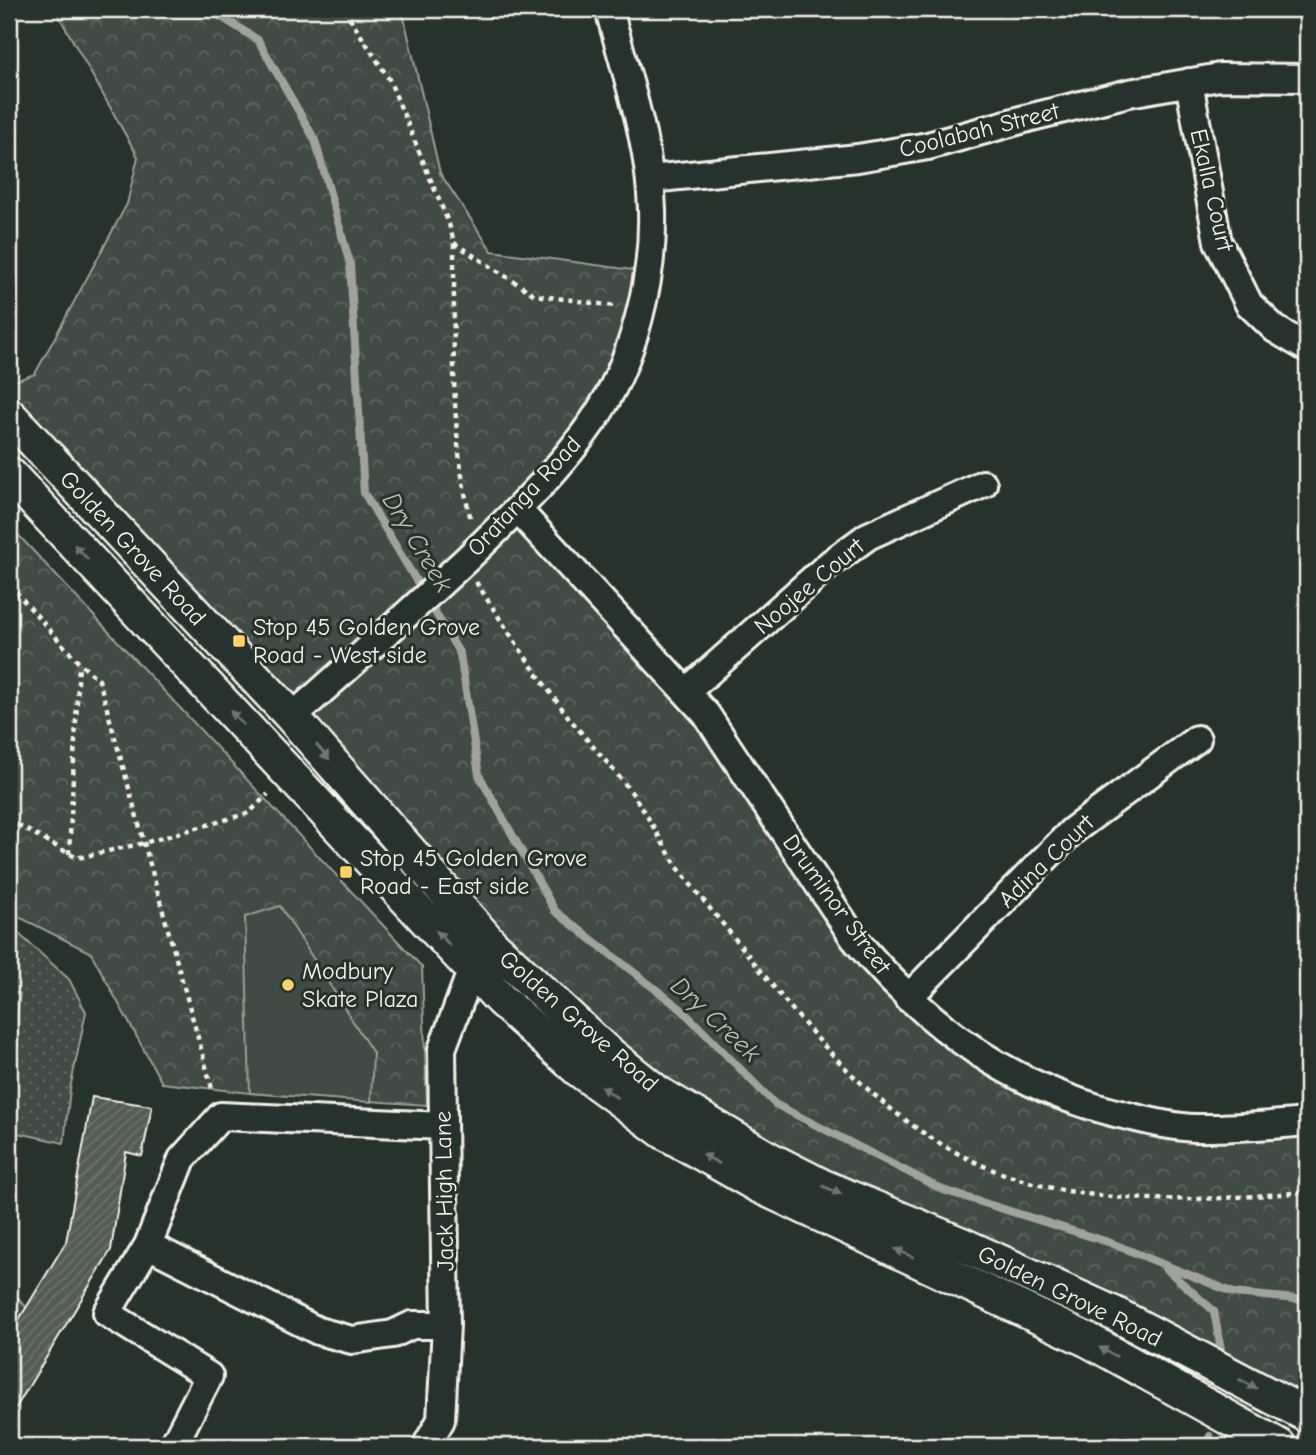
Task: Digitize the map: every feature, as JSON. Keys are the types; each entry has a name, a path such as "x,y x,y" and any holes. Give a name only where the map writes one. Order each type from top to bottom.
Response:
{"main road":[{"name":"Golden Grove Road","path":"9,415 292,716 482,957"},
{"name":"Golden Grove Road","path":"9,474 289,774 482,957 658,1093 675,1121 764,1172 1088,1340 1279,1446"},
{"path":"261,744 292,716"},
{"name":"Golden Grove Road","path":"764,1172 822,1186 963,1245 1115,1314 1307,1415"}],"street":[{"name":"Oratanga Road","path":"292,716 397,624 518,510 594,420 616,379 638,321 648,272 652,212 642,131 609,9"},
{"name":"Coolabah Street","path":"649,179 858,158 928,146 1129,93 1220,77 1307,78"},
{"name":"Ekalla Court","path":"1189,82 1218,242 1249,304 1275,329 1307,348"},
{"name":"Noojee Court","path":"686,692 831,563 868,536 983,484"},
{"name":"Druminor Street","path":"518,510 713,724 855,938 908,998 952,1035 1019,1077 1062,1097 1106,1111 1194,1128 1307,1122"},
{"name":"Adina Court","path":"908,998 1072,831 1197,739"},
{"name":"Jack High Lane","path":"426,1446 441,1420 446,1325 442,1049 482,957"},
{"path":"173,1446 209,1376 107,1313 148,1245 182,1159 221,1116 443,1126"},
{"path":"148,1245 318,1331 352,1340 393,1334 412,1325 446,1325"}],"path":[{"path":"454,242 535,295 640,309"},
{"path":"9,584 79,663 99,680 213,1089 214,1124"},
{"path":"69,854 79,663"},
{"path":"9,820 77,858 145,843 249,813 289,774"}],"green space":[{"path":"55,9 402,9 440,173 492,251 648,272 616,379 518,509 706,714 915,1005 1106,1111 1307,1122 1307,1415 822,1186 602,1048 9,415 9,383 35,374 127,204 138,157"},
{"path":"9,525 422,967 427,1105 250,1093 162,1083 91,953 9,912"},
{"name":"Modbury Skate Plaza","path":"280,906 373,1053 371,1102 250,1093 245,917"},
{"path":"9,925 69,979 86,1012 70,1089 64,1143 9,1131 9,1070 20,994 9,992"},
{"path":"9,1287 27,1308 9,1336"}],"building":[{"path":"92,1097 152,1106 142,1156 126,1152 111,1250 14,1411 9,1408 9,1336 66,1242"}],"waterway":[{"name":"Dry Creek","path":"209,9 258,40 315,140 350,264 364,493 460,654 479,775 555,911 681,1009 775,1104 943,1190 1111,1243 1234,1293 1307,1300"},
{"name":"Dry Creek","path":"1165,1268 1214,1311 1223,1361"},
{"name":"Dry Creek","path":"1205,1446 1210,1436"}],"place":[{"name":"Stop 45 Golden Grove Road - West side","path":"239,641"},
{"name":"Stop 45 Golden Grove Road - East side","path":"346,872"},
{"name":"Modbury Skate Plaza","path":"288,985"}]}
